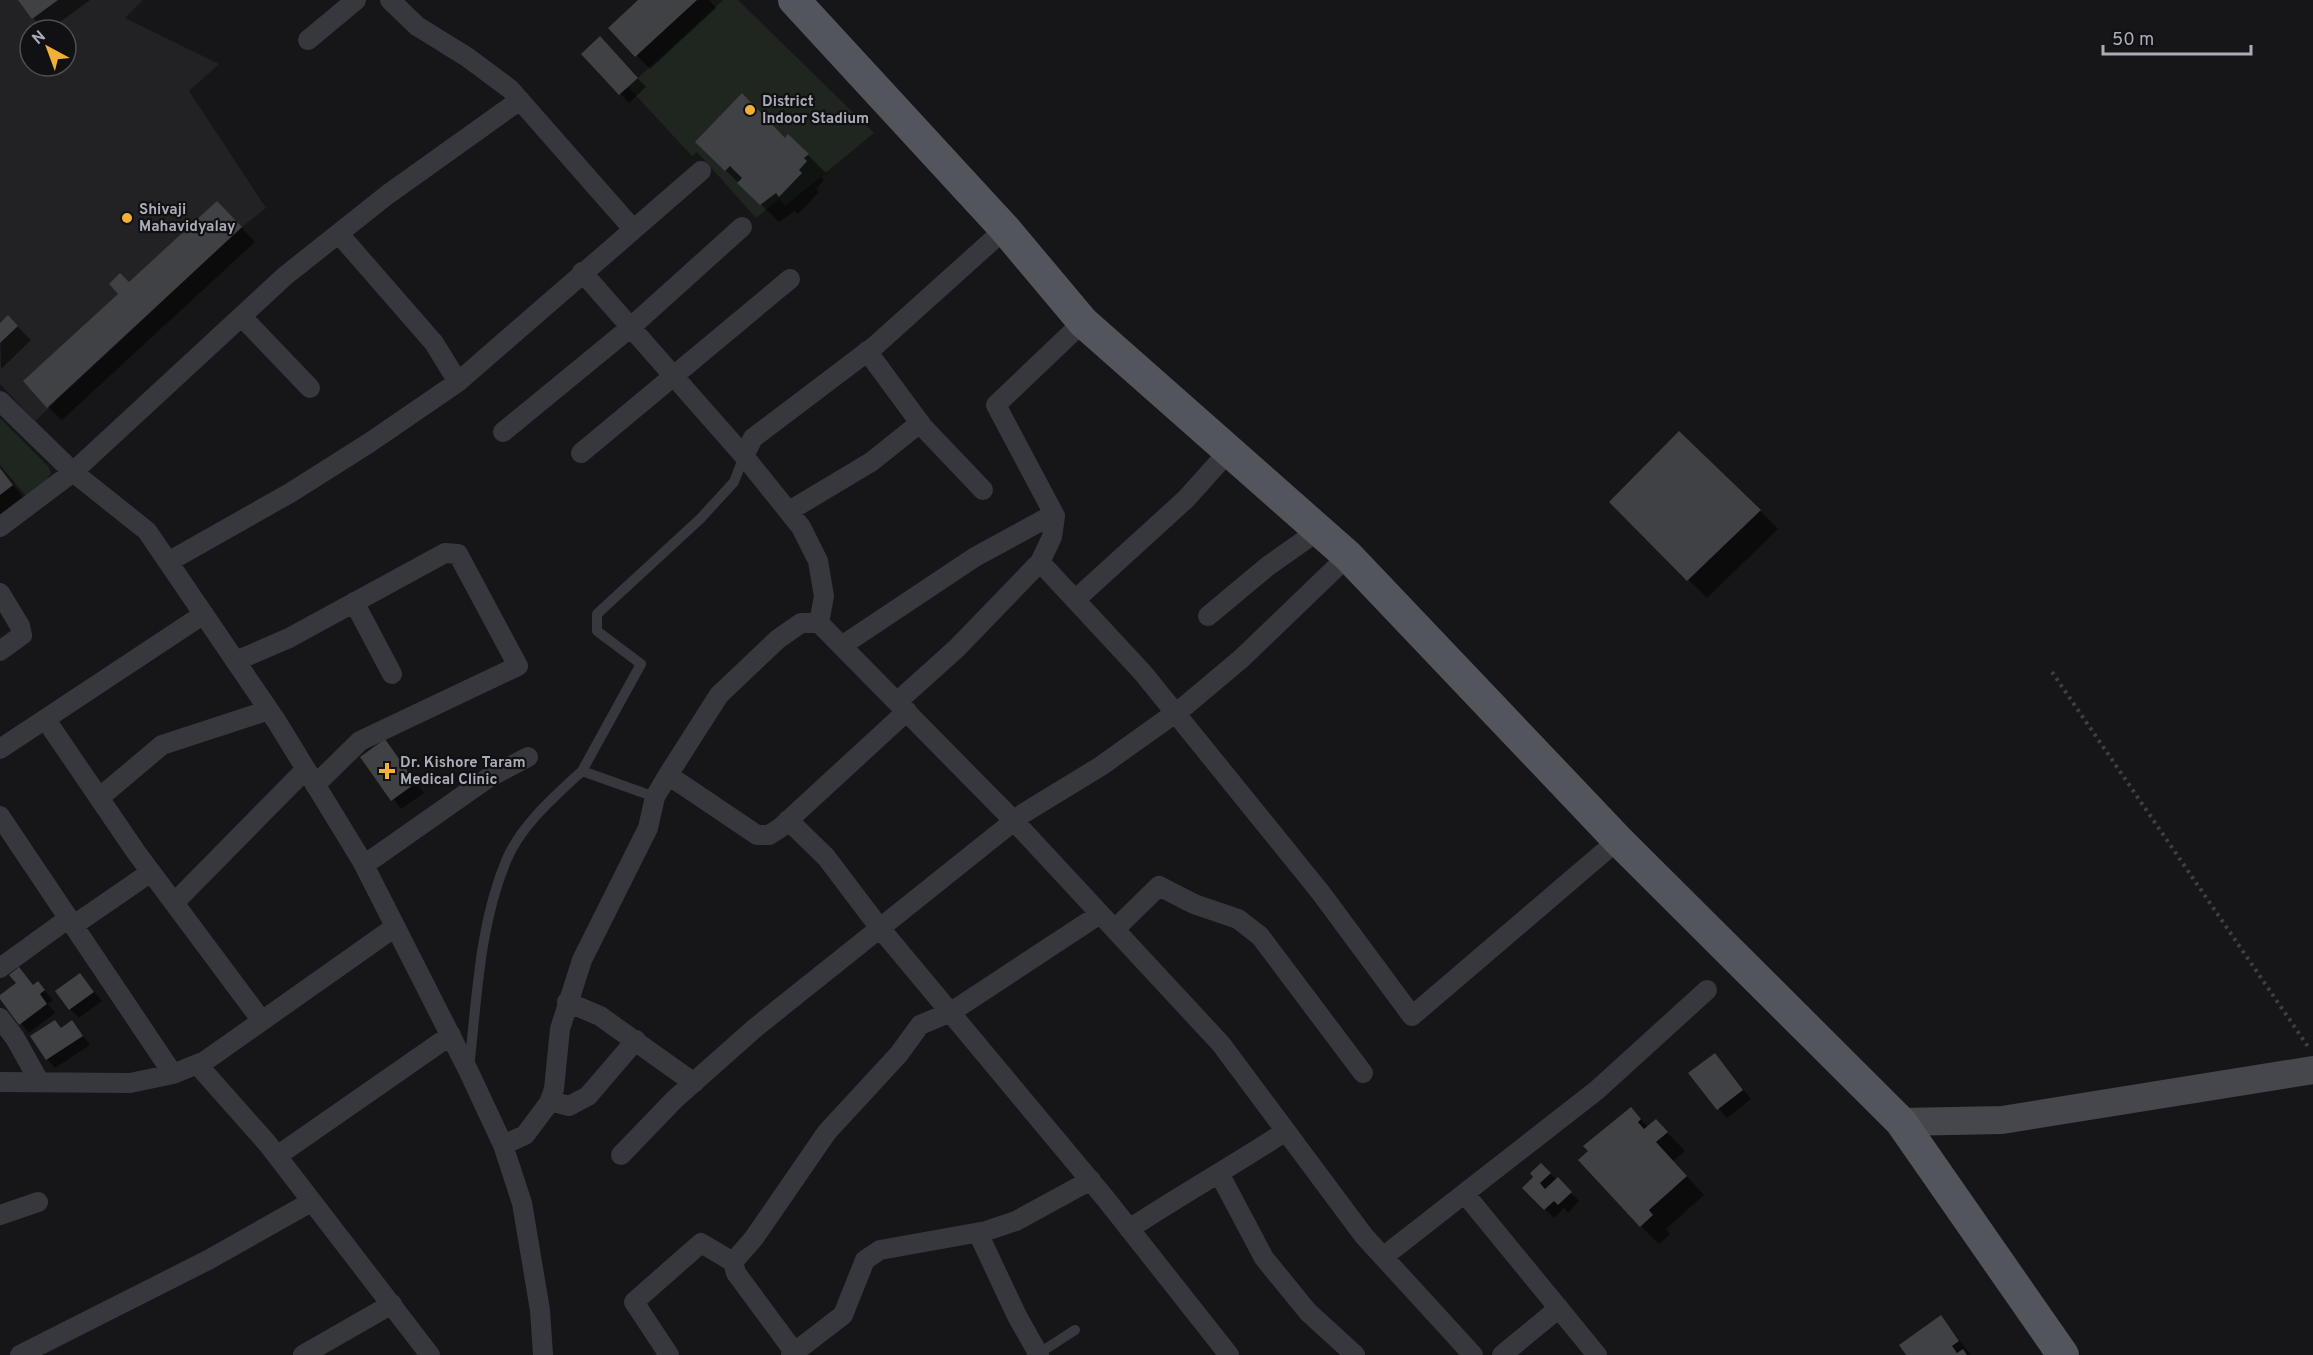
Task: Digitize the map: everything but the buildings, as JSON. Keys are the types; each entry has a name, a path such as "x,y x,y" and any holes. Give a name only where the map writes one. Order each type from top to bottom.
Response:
{"main road":[{"path":"794,0 1005,229 1083,322 1348,556 1618,840 1901,1122 2063,1355"},
{"path":"1901,1122 2002,1120 2313,1070"}],"street":[{"path":"308,40 356,0"},
{"path":"390,0 417,26 467,57 510,89 633,229"},
{"path":"0,527 73,472 285,276 387,195 520,100"},
{"path":"168,562 290,493 369,443 458,382 701,171"},
{"path":"502,432 631,327 742,227"},
{"path":"744,456 753,438 867,351 1005,229"},
{"path":"339,234 434,343 458,382"},
{"path":"582,272 744,456 801,527 818,561 824,596 819,623"},
{"path":"580,453 790,279"},
{"path":"242,317 310,388"},
{"path":"668,775 758,835 769,835 789,820 1040,562 1052,537 1054,514 996,405 1083,322"},
{"path":"867,351 920,423 983,490"},
{"path":"0,401 73,472 147,531 269,710 364,865 468,1070 503,1145 522,1203 540,1310 536,1353"},
{"path":"789,511 872,462 920,423"},
{"path":"1075,600 1186,499 1229,451"},
{"path":"843,645 975,557 1054,514"},
{"path":"1209,616 1268,566 1319,530"},
{"path":"174,903 310,777 360,741 518,666 458,554 445,554 289,638 236,661"},
{"path":"621,1155 694,1083 755,1028 1014,821 1101,766 1175,713 1242,658 1348,556"},
{"path":"1040,562 1175,713 1322,893 1412,1016 1618,840"},
{"path":"0,593 20,626 22,635 0,651"},
{"path":"354,602 392,674"},
{"path":"0,749 204,614"},
{"path":"503,1145 525,1135 550,1101 554,1089 560,1029 582,960 648,828 655,797 668,775 719,695 778,639 801,623 819,623 1014,821 1221,1044 1364,1236 1473,1355"},
{"path":"99,798 162,745 269,710"},
{"path":"46,720 151,872 262,1021"},
{"path":"364,865 488,778 528,757"},
{"path":"0,816 173,1074"},
{"path":"789,820 826,857 879,927 1091,1180 1229,1355"},
{"path":"0,968 151,872"},
{"path":"1114,929 1159,886 1194,904 1238,919 1260,936 1363,1073"},
{"path":"733,1262 754,1238 801,1167 848,1106 899,1054 920,1025 951,1011 1100,914"},
{"path":"0,1082 130,1083 173,1074 197,1064 396,927"},
{"path":"1383,1257 1596,1090 1707,990"},
{"path":"567,1002 600,1016 694,1083"},
{"path":"0,1018 15,1038 39,1081"},
{"path":"277,1156 450,1035"},
{"path":"550,1101 569,1106 588,1096 636,1040"},
{"path":"197,1064 277,1156 430,1355"},
{"path":"1129,1229 1186,1191 1220,1175 1286,1131"},
{"path":"1220,1175 1264,1258 1308,1312 1355,1355"},
{"path":"669,1355 634,1302 701,1243 733,1262 736,1273 793,1354 843,1315 865,1260 880,1250 978,1233 1016,1221 1091,1180"},
{"path":"1465,1194 1597,1355"},
{"path":"0,1215 38,1202"},
{"path":"20,1355 208,1260 311,1202"},
{"path":"978,1233 1017,1316 1039,1354"},
{"path":"303,1355 392,1304"},
{"path":"1502,1355 1559,1308"}],"lane":[{"path":"468,1070 486,929 506,860 536,815 582,771 641,664 597,631 597,614 700,519 734,482 744,456"},
{"path":"582,771 655,797"},
{"path":"1039,1354 1075,1330"}],"path":[{"path":"2052,672 2313,1054"}],"shaded area":[{"name":"Shivaji Mahavidyalay","path":"0,0 143,0 125,18 219,64 189,91 266,208 242,227 35,421 0,384"},
{"name":"District Indoor Stadium","path":"723,0 738,0 874,133 785,206 779,199 756,218 697,152 692,156 628,87"},
{"path":"0,418 48,466 51,473 26,496 0,465"}],"place":[{"name":"District Indoor Stadium","path":"750,110"},
{"name":"Shivaji Mahavidyalay","path":"127,218"},
{"name":"Dr. Kishore Taram Medical Clinic","path":"387,771"}]}
